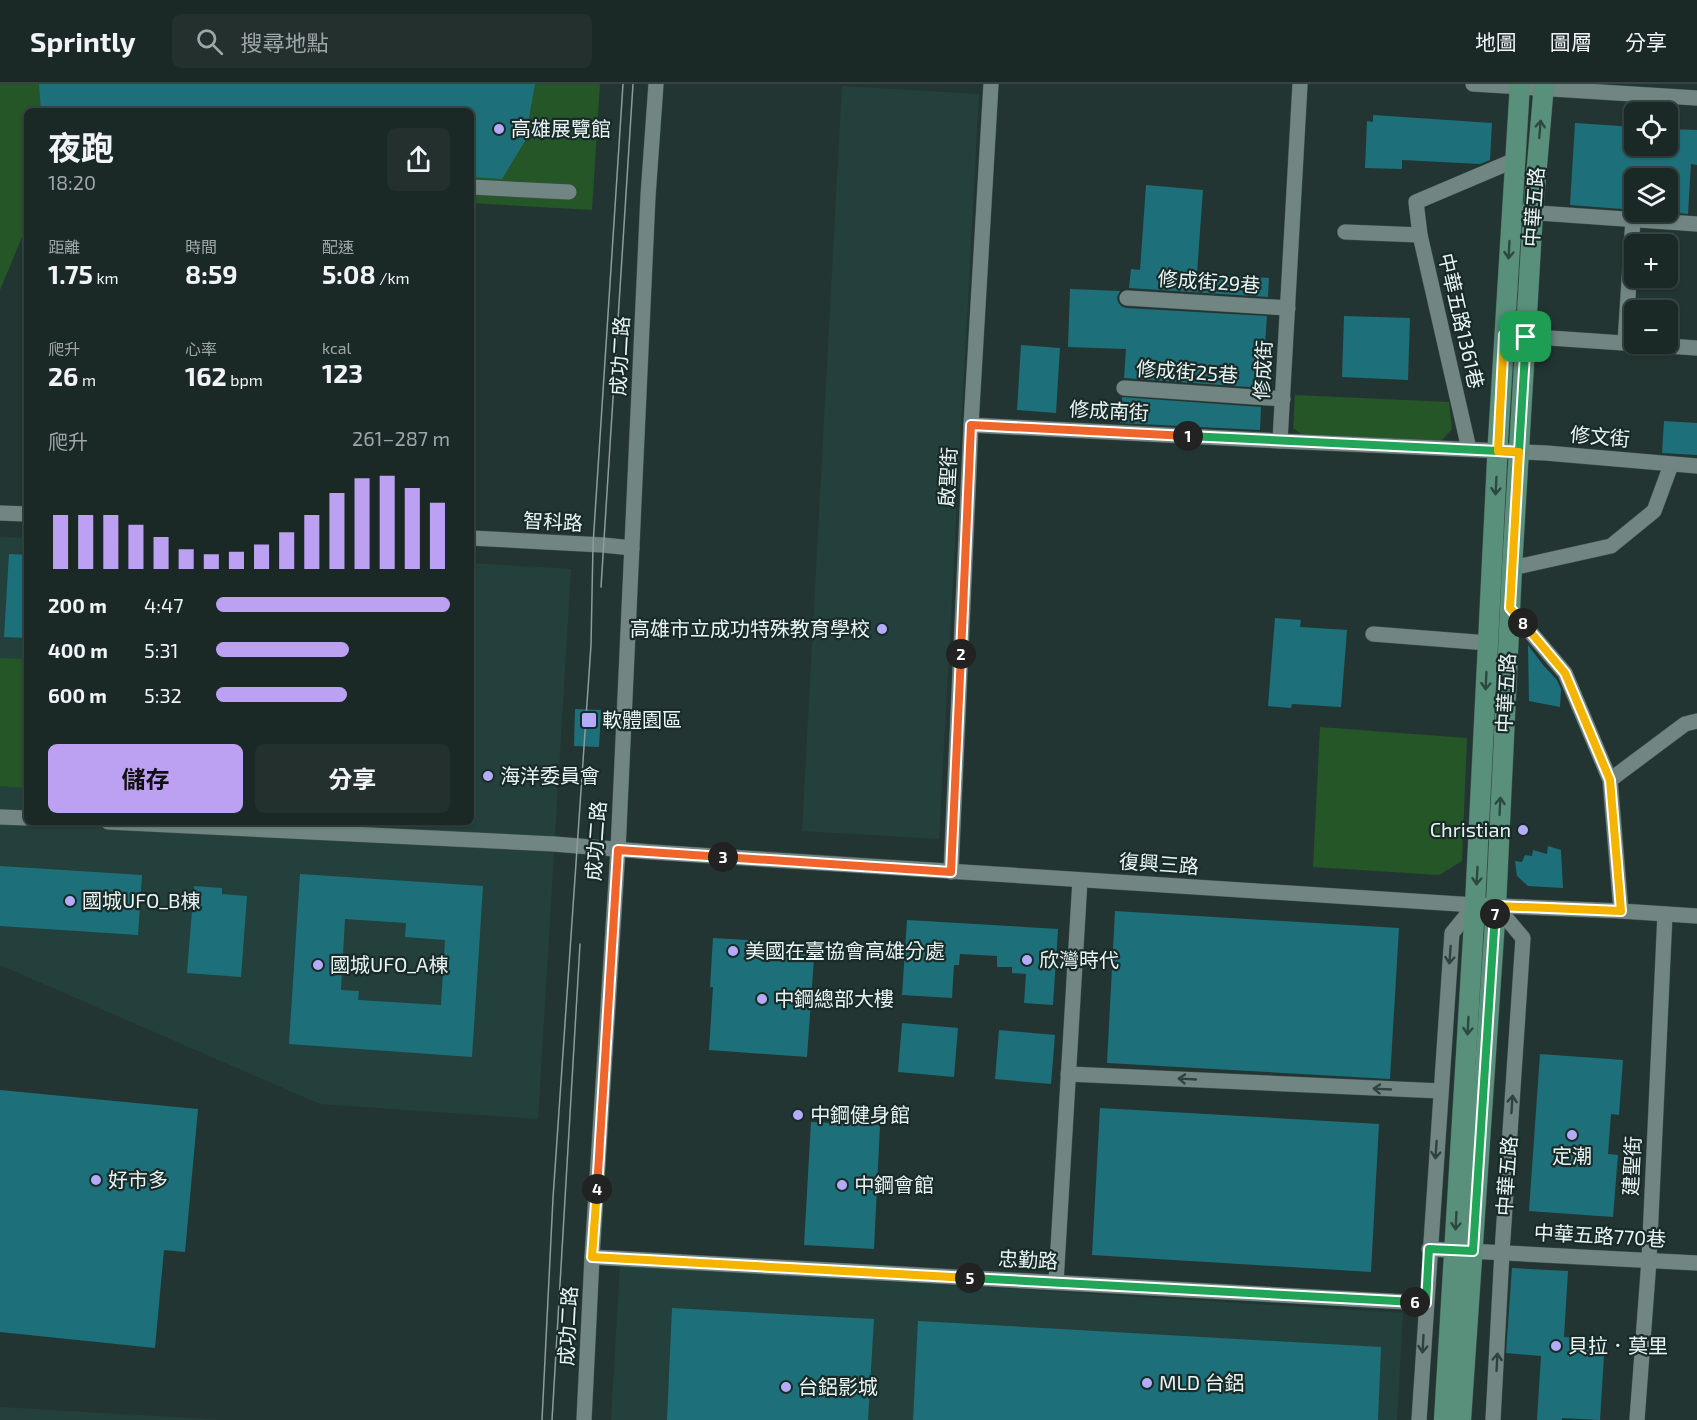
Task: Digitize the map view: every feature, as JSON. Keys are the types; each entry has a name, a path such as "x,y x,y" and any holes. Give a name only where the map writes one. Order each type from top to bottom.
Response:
{"main road":[{"name":"中華五路","path":"1461,1420 1475,905 1504,335 1520,85"},
{"name":"中華五路","path":"1444,1420 1464,1250 1496,906 1512,568 1533,213 1544,86"}],"street":[{"name":"成功二路","path":"585,1420 592,1257 618,850 648,196 656,84"},
{"name":"啟聖街","path":"951,872 971,425 991,84"},
{"name":"修成街","path":"1280,441 1300,84"},
{"path":"1473,84 1544,86 1697,98"},
{"name":"中華五路1361巷","path":"1469,449 1420,235 1416,202 1515,160"},
{"path":"474,187 569,192"},
{"path":"1512,211 1624,218"},
{"path":"1628,300 1633,222"},
{"path":"1671,222 1697,224"},
{"path":"1345,232 1420,235"},
{"name":"修成街29巷","path":"1127,298 1288,308"},
{"path":"1504,335 1624,343"},
{"path":"1678,347 1697,348"},
{"name":"修成街25巷","path":"1124,388 1283,399"},
{"name":"修成南街","path":"971,425 1280,441"},
{"path":"1280,441 1498,451"},
{"name":"修文街","path":"1498,451 1697,466"},
{"path":"1512,568 1611,546 1654,511 1671,465"},
{"path":"0,513 24,514"},
{"name":"智科路","path":"474,538 633,548"},
{"path":"1510,608 1565,673 1610,780 1621,911"},
{"path":"1374,634 1488,643"},
{"path":"1610,780 1685,724 1697,722"},
{"path":"0,817 24,818"},
{"name":"復興三路","path":"169,825 554,844 951,872 1475,905 1697,916"},
{"path":"1056,1282 1080,880"},
{"path":"1419,1420 1452,933 1475,905"},
{"name":"中華五路","path":"1493,1420 1523,938 1496,906"},
{"name":"建聖街","path":"1637,1420 1649,1260 1665,914"},
{"path":"1068,1074 1441,1091"},
{"name":"中華五路770巷","path":"1429,1249 1697,1263"},
{"name":"忠勤路","path":"592,1257 1426,1303"}],"shaded area":[{"name":"高雄市立成功特殊教育學校","path":"842,86 979,94 939,839 802,831"},
{"path":"0,537 24,538 24,825 474,825 474,563 571,569 538,1119 320,1104 0,965"},
{"path":"620,1265 1403,1313 1397,1420 611,1420"},
{"path":"0,1407 223,1420 0,1420"}],"green space":[{"path":"0,84 600,84 592,210 474,203 474,108 24,108 24,232 0,290"},
{"path":"1295,395 1449,402 1452,429 1440,442 1303,435 1293,428"},
{"path":"0,658 24,659 24,788 0,786"},
{"path":"1320,727 1467,738 1462,861 1439,875 1313,867"}],"building":[{"name":"高雄展覽館","path":"39,84 535,84 525,141 502,179 474,177 474,108 41,108"},
{"path":"1373,115 1492,123 1490,160 1480,164 1402,160 1402,169 1365,168 1367,121 1373,122"},
{"path":"1575,123 1624,126 1624,156 1678,156 1678,129 1697,130 1697,165 1691,164 1688,214 1678,213 1678,168 1624,168 1624,209 1570,205"},
{"path":"1146,185 1203,190 1197,273 1269,278 1268,297 1129,288 1131,269 1140,270"},
{"path":"1070,289 1120,291 1117,297 1118,302 1126,308 1267,316 1262,388 1124,378 1126,349 1068,347"},
{"path":"1344,316 1410,318 1408,380 1342,377"},
{"path":"1021,345 1060,348 1056,413 1017,410"},
{"path":"1122,397 1261,407 1260,430 1120,423"},
{"path":"1664,421 1697,423 1697,455 1662,453"},
{"path":"9,554 24,555 24,638 4,637"},
{"path":"1275,618 1301,620 1300,627 1347,630 1341,707 1292,704 1291,708 1268,706"},
{"path":"1528,645 1557,680 1561,689 1560,707 1529,701"},
{"path":"575,709 601,710 599,747 574,746"},
{"path":"1548,846 1561,850 1563,888 1528,886 1517,876 1515,861 1522,862 1525,855 1532,856 1533,850 1547,854"},
{"name":"國城UFO_B棟","path":"0,866 142,875 138,935 0,926"},
{"name":"國城UFO_A棟","path":"300,874 483,886 472,1057 289,1044","holes":["345,919 406,923 405,937 445,940 441,1005 358,1000 359,991 341,990"]},
{"path":"194,886 222,888 222,894 247,896 241,977 187,973"},
{"path":"1115,911 1399,928 1390,1079 1107,1063"},
{"name":"欣灣時代","path":"907,920 1058,929 1053,1005 1024,1003 1026,974 1012,973 1012,967 997,967 997,956 960,954 959,965 954,965 952,998 902,995"},
{"name":"中鋼總部大樓","path":"713,938 815,944 807,1057 709,1050"},
{"path":"902,1023 958,1028 954,1077 898,1072"},
{"path":"999,1030 1055,1035 1051,1084 995,1079"},
{"name":"定潮","path":"1540,1054 1623,1060 1619,1115 1611,1114 1608,1154 1618,1155 1613,1217 1529,1211"},
{"name":"好市多","path":"0,1090 198,1109 185,1252 164,1250 155,1348 0,1332"},
{"path":"1100,1108 1379,1124 1371,1272 1092,1255"},
{"name":"中鋼會館","path":"811,1122 880,1125 874,1249 804,1245"},
{"name":"貝拉．莫里","path":"1512,1268 1568,1271 1564,1337 1605,1339 1600,1420 1562,1418 1562,1420 1537,1420 1541,1356 1506,1353"},
{"path":"672,1308 874,1319 868,1420 667,1420"},
{"name":"MLD 台鋁","path":"918,1321 1381,1347 1378,1420 913,1420"}],"tram line":[{"path":"542,1420 553,1198 591,645 593,545 623,84"},
{"path":"601,587 633,84"},
{"path":"552,1420 580,944"}],"place":[{"name":"高雄展覽館","path":"499,129"},
{"name":"高雄市立成功特殊教育學校","path":"882,629"},
{"name":"軟體園區","path":"589,720"},
{"name":"海洋委員會","path":"488,776"},
{"name":"Christian","path":"1523,830"},
{"name":"國城UFO_B棟","path":"70,901"},
{"name":"美國在臺協會高雄分處","path":"733,951"},
{"name":"欣灣時代","path":"1027,960"},
{"name":"國城UFO_A棟","path":"318,965"},
{"name":"中鋼總部大樓","path":"762,999"},
{"name":"中鋼健身館","path":"798,1115"},
{"name":"定潮","path":"1572,1135"},
{"name":"好市多","path":"96,1180"},
{"name":"中鋼會館","path":"842,1185"},
{"name":"貝拉．莫里","path":"1556,1346"},
{"name":"MLD 台鋁","path":"1147,1383"},
{"name":"台鋁影城","path":"786,1387"}],"route":[{"path":"1526,337 1504,335 1498,451 1519,452 1510,608 1565,673 1610,780 1621,911 1496,906 1473,1251 1429,1249 1426,1303 592,1257 618,850 951,872 971,425 1280,441 1519,452 1526,337"}]}
